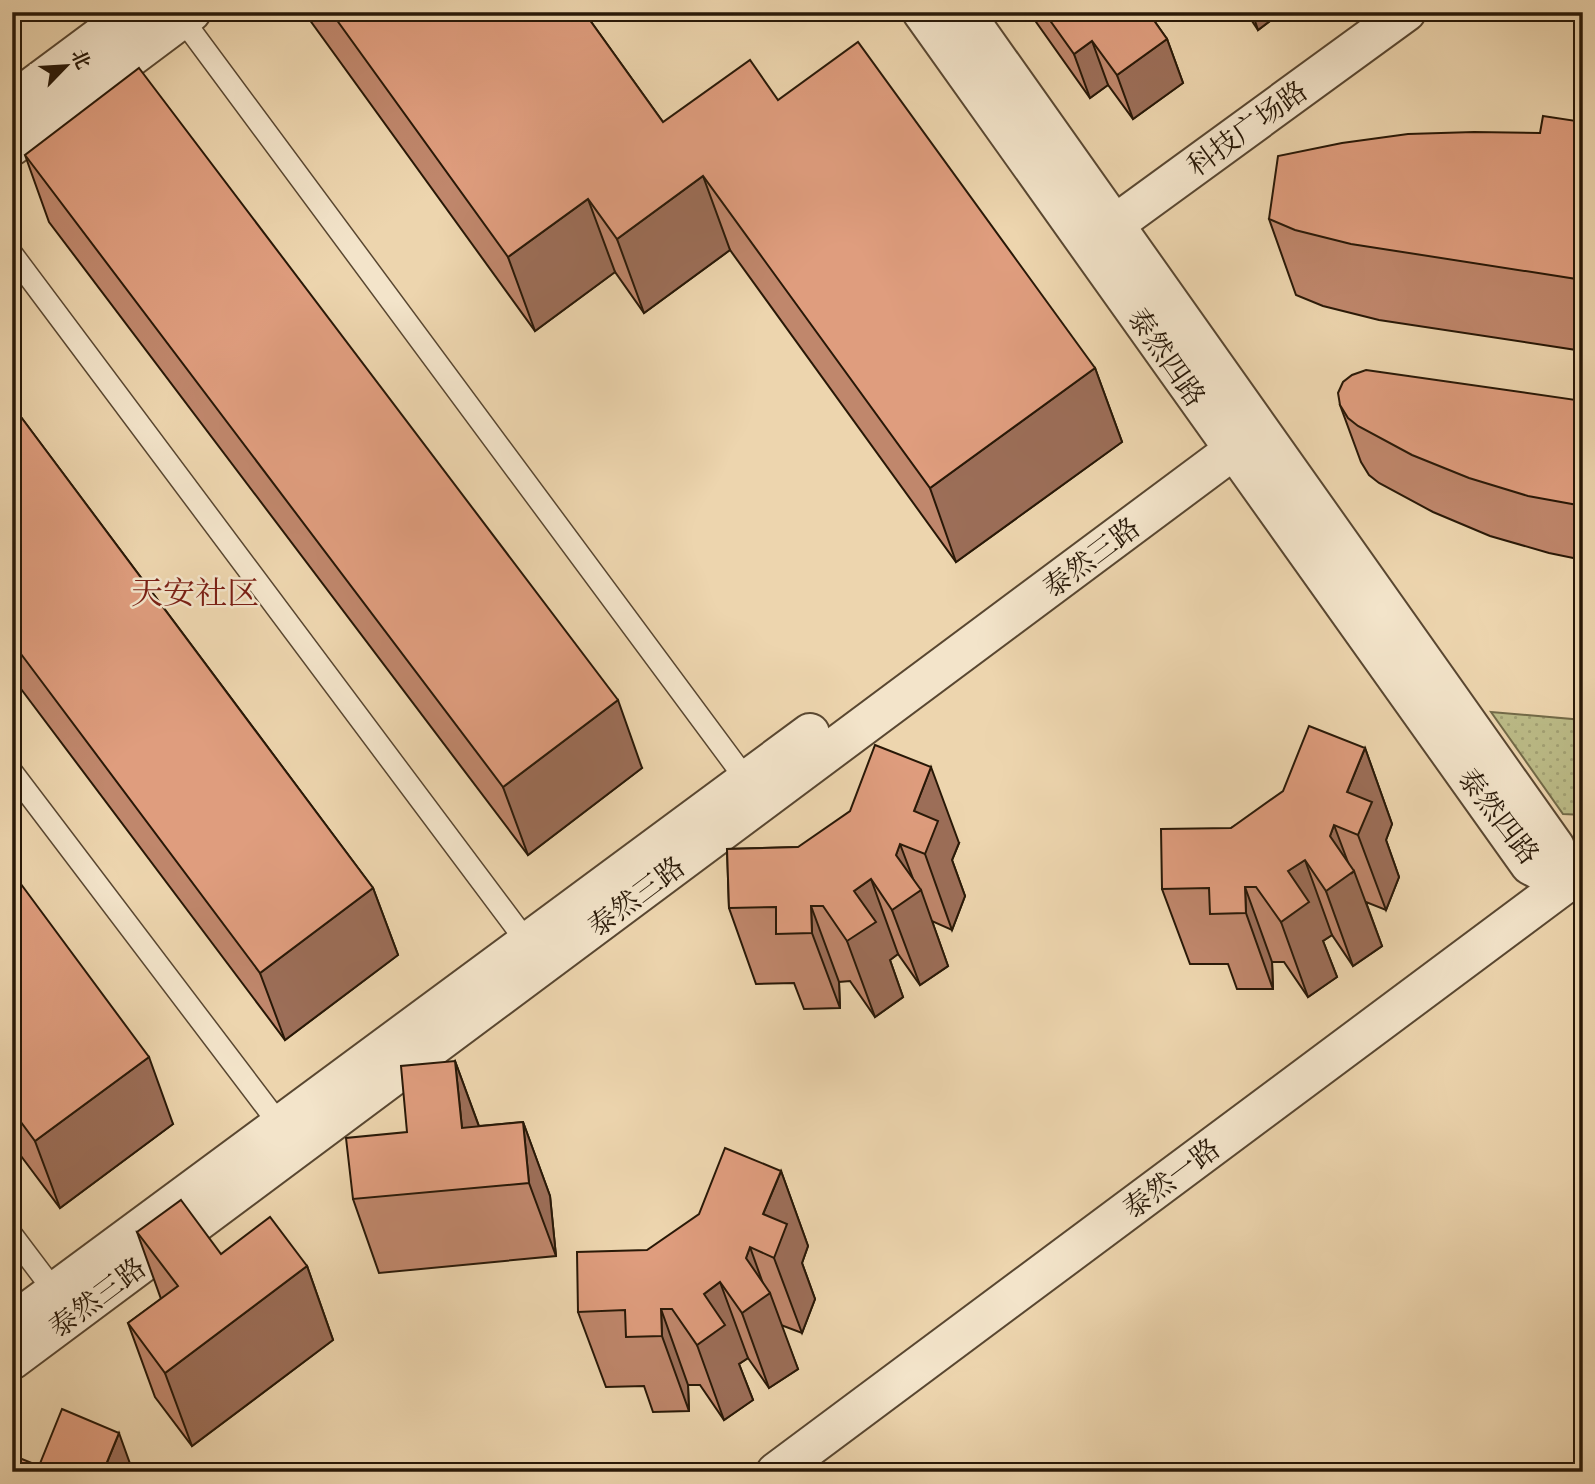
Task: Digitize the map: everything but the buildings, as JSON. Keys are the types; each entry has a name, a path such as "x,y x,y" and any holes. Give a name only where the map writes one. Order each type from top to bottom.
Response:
{"street":[{"path":"12,102 134,12"},
{"name":"泰然四路","path":"922,12 1094,224"},
{"name":"泰然四路","path":"964,12 1094,224 1239,430 1577,878"},
{"name":"科技广场路","path":"1094,224 1363,12"},
{"name":"科技广场路","path":"1094,224 1406,12"},
{"path":"12,146 183,15"},
{"name":"泰然三路","path":"12,1360 755,790 1239,430"},
{"name":"泰然三路","path":"12,1323 527,942 755,790"},
{"name":"泰然一路","path":"776,1472 1577,878"}],"lane":[{"path":"183,15 755,790"},
{"path":"12,254 527,942"},
{"path":"12,772 280,1125"},
{"path":"12,1235 55,1292"}],"green space":[{"path":"1491,712 1583,720 1583,815 1563,814"}],"district":[{"name":"天安社区","path":"195,593"}]}
